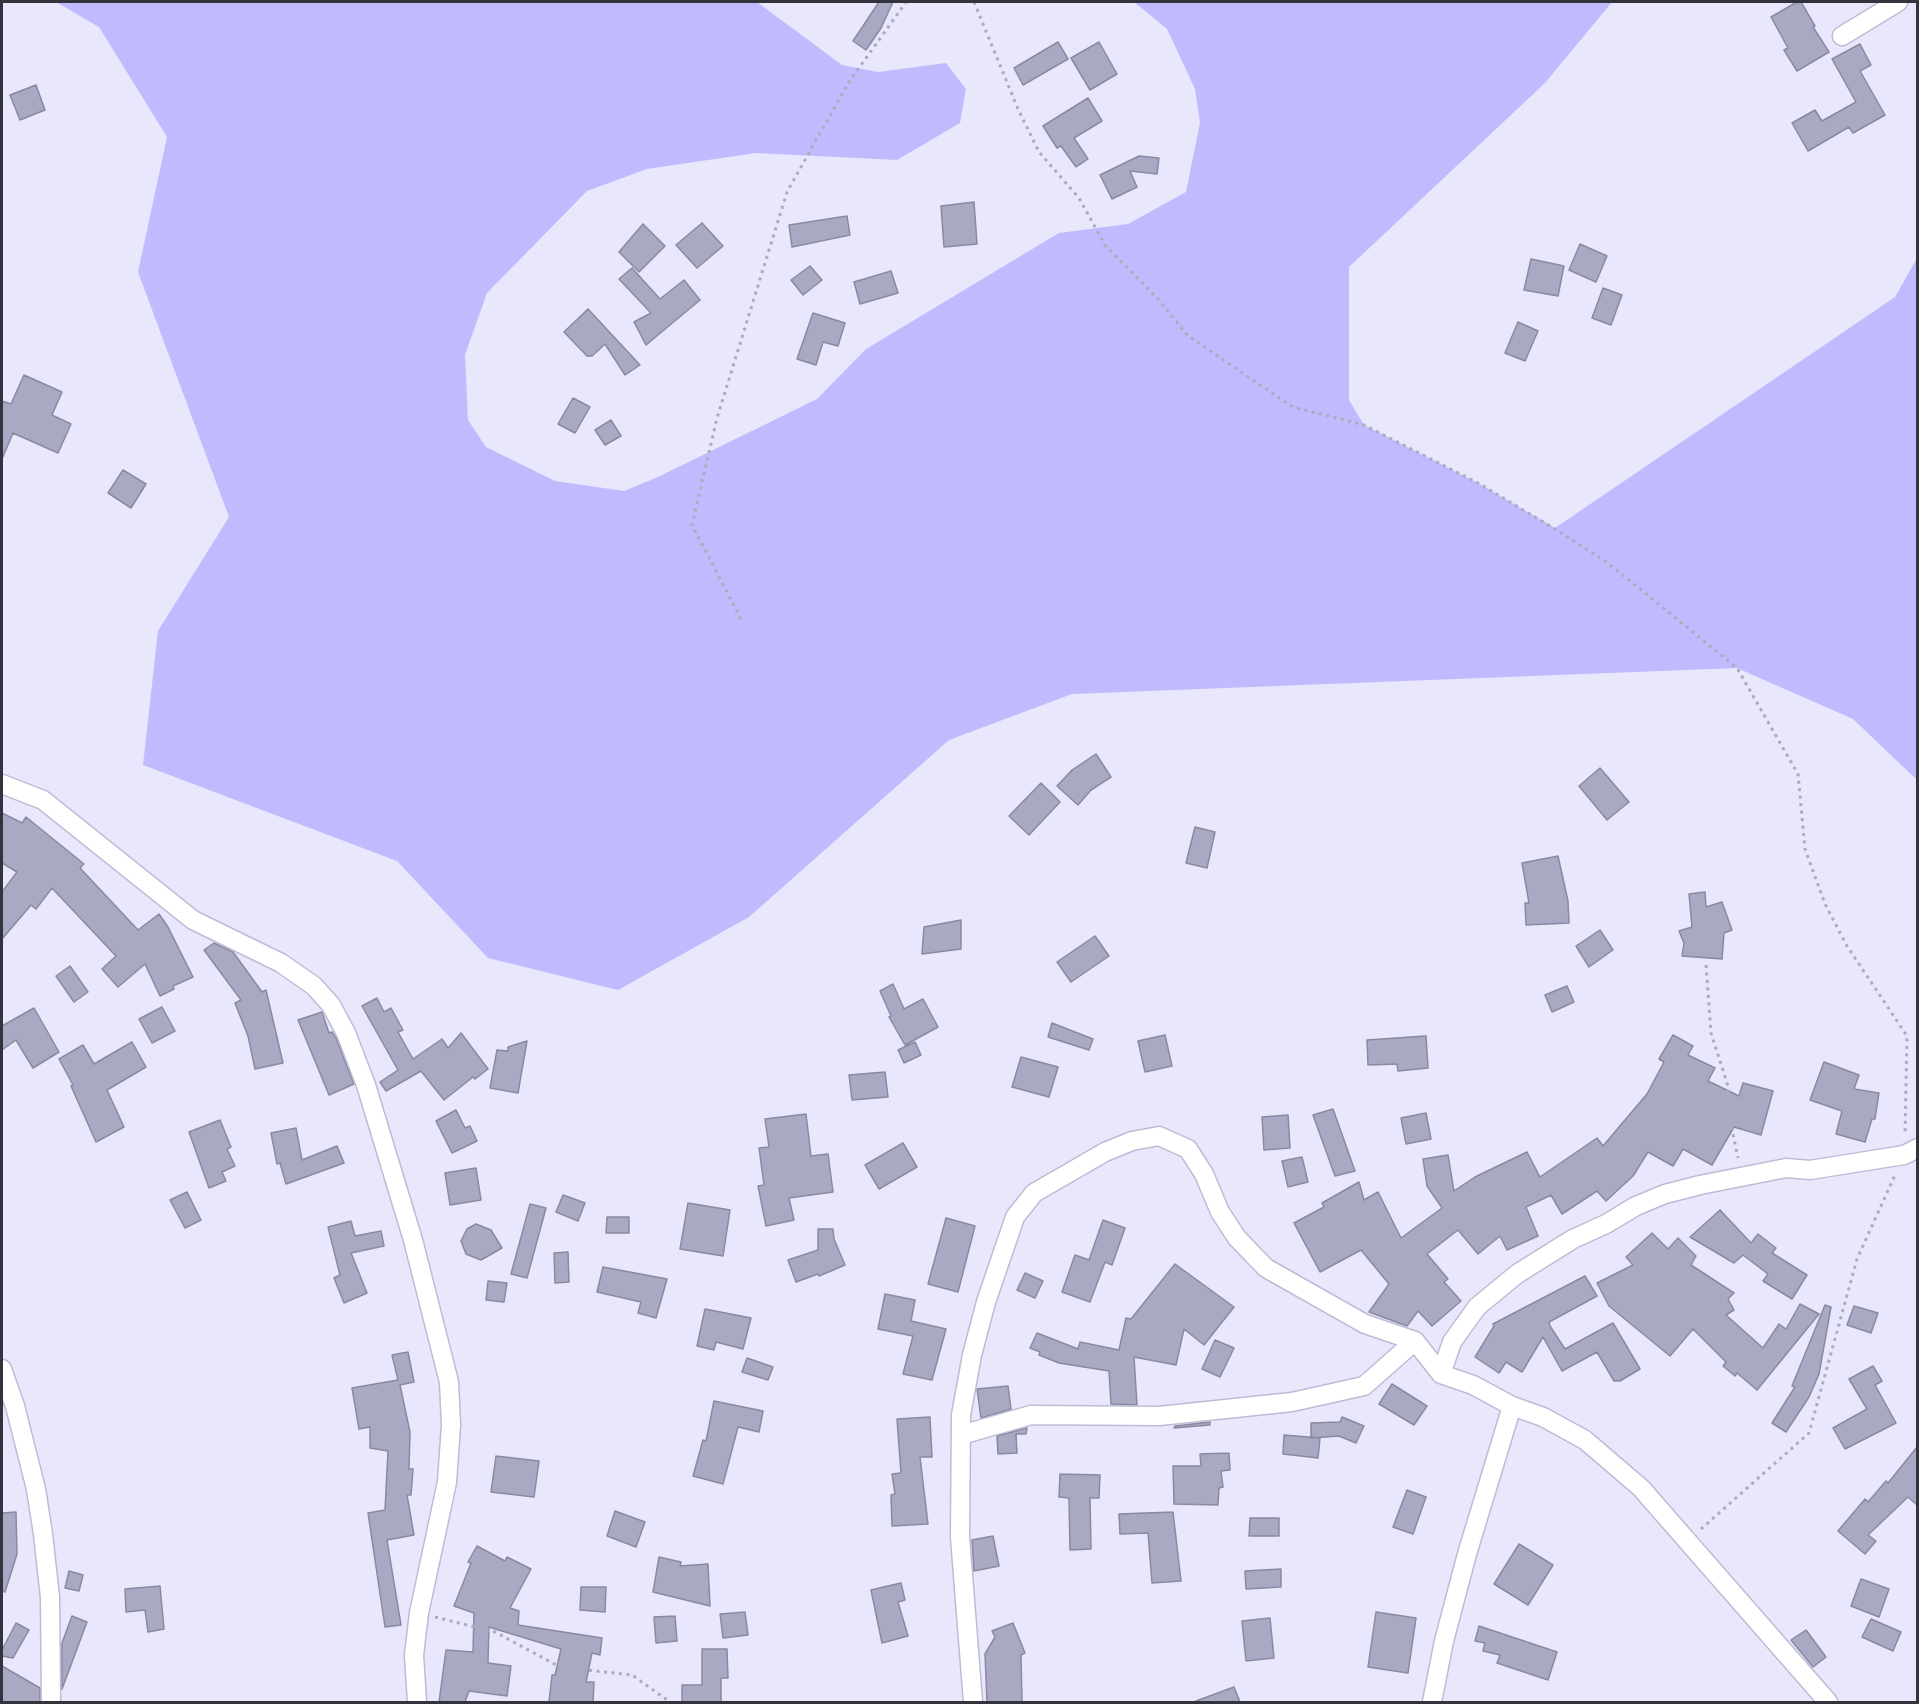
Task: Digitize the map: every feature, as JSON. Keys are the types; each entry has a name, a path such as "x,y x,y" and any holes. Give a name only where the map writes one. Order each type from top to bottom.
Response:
{"street":[{"path":"1842,36 1898,2"},
{"path":"2,784 43,800 193,920 281,963 314,986 331,1005 346,1033 369,1095 413,1240 449,1382 451,1425 447,1482 419,1613 414,1655 417,1702"},
{"path":"973,1702 960,1536 961,1415 972,1355 1014,1217 1034,1193 1062,1175 1132,1140 1159,1136 1188,1149 1204,1174 1220,1212 1237,1238 1266,1268 1365,1324 1415,1341 1441,1374 1473,1385 1512,1406 1543,1417 1585,1440 1641,1488 1689,1540 1743,1608 1828,1702"},
{"path":"1441,1374 1452,1342 1477,1307 1517,1274 1573,1239 1606,1224 1636,1206 1665,1194 1786,1168 1810,1170 1911,1151"},
{"path":"961,1435 1031,1415 1159,1416 1292,1402 1364,1386 1415,1341"},
{"path":"2,1370 18,1417 36,1490 43,1534 50,1598 51,1702"},
{"path":"1432,1702 1444,1641 1467,1554 1512,1406"}],"path":[{"path":"741,619 692,525 717,417 787,192 849,82 906,2"},
{"path":"974,2 1018,109 1039,152 1079,198 1105,245 1159,300 1188,336 1293,407 1364,424 1478,483 1608,563 1737,668 1798,774 1805,849 1825,904 1847,946 1907,1036 1911,1151 1857,1259 1809,1433 1689,1540"},
{"path":"1706,966 1711,1033 1728,1086 1730,1120 1742,1178"},
{"path":"419,1613 495,1632 560,1666 632,1675 670,1702"}],"shaded area":[{"path":"56,2 757,2 842,65 878,72 946,63 966,89 960,123 897,160 756,153 647,169 587,191 487,293 465,355 468,420 486,447 555,481 624,491 658,477 817,399 866,349 1059,233 1128,224 1186,192 1200,123 1195,89 1167,29 1134,2 1612,2 1545,83 1349,267 1349,400 1364,425 1478,483 1555,528 1895,297 1917,258 1917,780 1853,719 1737,668 1072,694 949,740 749,917 618,990 488,958 397,861 143,765 158,631 229,517 138,272 167,137 99,27"}],"building":[{"path":"879,2 893,2 881,28 866,50 853,41"},
{"path":"1801,2 1829,52 1797,71 1784,50 1788,48 1771,17"},
{"path":"1058,42 1068,59 1023,85 1014,68"},
{"path":"1099,42 1117,74 1090,90 1071,58"},
{"path":"1860,44 1871,65 1860,71 1885,115 1853,133 1849,127 1808,151 1792,123 1815,110 1822,121 1856,102 1832,59"},
{"path":"36,85 45,110 20,120 10,95"},
{"path":"1088,98 1102,121 1074,138 1088,159 1076,167 1061,146 1057,148 1043,126"},
{"path":"1139,156 1159,158 1157,174 1130,171 1137,187 1112,199 1100,175"},
{"path":"974,202 977,244 944,247 941,206"},
{"path":"847,216 850,235 792,247 789,225"},
{"path":"702,223 723,246 697,268 676,245"},
{"path":"643,224 665,246 639,272 619,252"},
{"path":"1580,244 1607,256 1596,282 1569,270"},
{"path":"1531,259 1564,266 1558,296 1524,290"},
{"path":"810,266 822,280 803,295 791,280"},
{"path":"632,268 660,299 684,280 700,300 646,345 634,322 651,313 619,279"},
{"path":"891,271 898,293 860,304 854,282"},
{"path":"1603,288 1622,295 1611,325 1592,318"},
{"path":"588,309 640,365 625,375 605,344 592,356 587,356 564,332"},
{"path":"813,313 845,323 838,346 823,342 816,365 797,359"},
{"path":"1518,322 1538,331 1525,361 1505,353"},
{"path":"24,375 62,392 52,415 71,424 58,453 13,433 2,459 2,401 11,404"},
{"path":"573,398 590,407 575,433 558,424"},
{"path":"611,420 621,436 605,445 595,430"},
{"path":"123,470 146,484 131,508 108,493"},
{"path":"1096,754 1111,777 1091,790 1078,805 1057,786 1072,770"},
{"path":"1600,768 1629,802 1607,820 1579,786"},
{"path":"1041,783 1060,802 1029,835 1009,816"},
{"path":"2,813 22,823 26,817 84,864 80,868 138,930 159,914 193,977 173,986 174,989 160,996 145,964 118,987 102,969 116,956 52,888 36,909 31,905 2,939 2,892 17,872 2,863"},
{"path":"1195,827 1215,832 1207,868 1186,863"},
{"path":"1558,856 1568,901 1569,923 1526,925 1525,903 1529,903 1522,863"},
{"path":"1705,892 1706,907 1722,902 1732,930 1724,933 1722,959 1682,956 1684,943 1679,931 1692,927 1689,894"},
{"path":"961,920 961,949 922,954 924,927"},
{"path":"1600,930 1613,950 1589,967 1576,946"},
{"path":"1095,936 1109,956 1071,982 1057,962"},
{"path":"214,943 233,952 262,992 266,990 283,1063 255,1069 248,1036 235,1003 241,1000 204,950"},
{"path":"70,966 88,992 74,1002 56,976"},
{"path":"893,984 904,1009 923,999 938,1027 905,1045 889,1017 891,1016 880,991"},
{"path":"1567,986 1574,1002 1552,1012 1545,995"},
{"path":"377,998 384,1012 391,1008 403,1030 398,1032 413,1059 442,1039 448,1048 461,1033 488,1069 475,1079 473,1077 444,1100 421,1071 386,1091 380,1082 398,1070 362,1006"},
{"path":"162,1007 175,1031 152,1043 139,1019"},
{"path":"34,1008 59,1052 33,1068 16,1040 2,1050 2,1026"},
{"path":"322,1012 329,1033 332,1032 336,1038 354,1084 329,1095 298,1020"},
{"path":"1052,1023 1093,1039 1089,1050 1048,1037"},
{"path":"1165,1035 1172,1066 1145,1072 1138,1041"},
{"path":"1673,1035 1693,1046 1688,1055 1715,1068 1708,1081 1739,1096 1743,1083 1773,1091 1761,1135 1734,1127 1712,1165 1683,1149 1673,1166 1648,1152 1633,1176 1606,1201 1597,1191 1562,1214 1551,1195 1526,1207 1538,1236 1507,1250 1500,1236 1478,1254 1458,1230 1427,1254 1448,1279 1444,1282 1461,1301 1432,1326 1418,1311 1407,1326 1369,1312 1389,1284 1361,1250 1320,1272 1294,1223 1324,1207 1322,1203 1359,1182 1364,1200 1378,1192 1401,1238 1442,1208 1427,1186 1423,1159 1448,1155 1454,1191 1475,1177 1527,1152 1540,1177 1597,1138 1603,1146 1647,1094 1664,1062 1659,1059"},
{"path":"1426,1036 1428,1068 1398,1071 1397,1064 1368,1065 1367,1040"},
{"path":"527,1041 518,1093 490,1088 497,1050 508,1051 508,1047"},
{"path":"132,1042 146,1067 107,1090 124,1127 96,1142 71,1086 73,1085 59,1059 83,1045 94,1064"},
{"path":"915,1042 921,1055 904,1063 898,1050"},
{"path":"1021,1057 1058,1067 1049,1097 1012,1087"},
{"path":"1824,1062 1859,1075 1854,1089 1879,1093 1875,1119 1872,1119 1865,1142 1836,1134 1842,1111 1810,1100"},
{"path":"885,1072 888,1097 852,1100 849,1075"},
{"path":"1333,1109 1355,1171 1335,1176 1313,1115"},
{"path":"456,1110 465,1128 470,1126 477,1141 452,1153 436,1121"},
{"path":"1426,1113 1431,1139 1406,1144 1401,1118"},
{"path":"806,1114 811,1156 828,1154 833,1192 789,1198 794,1220 766,1226 758,1186 764,1185 759,1148 769,1147 765,1119"},
{"path":"1288,1115 1290,1148 1264,1150 1262,1117"},
{"path":"220,1120 231,1147 227,1149 235,1166 222,1172 226,1181 209,1188 189,1132"},
{"path":"296,1128 302,1160 337,1146 344,1163 286,1184 280,1163 277,1164 271,1133"},
{"path":"903,1143 917,1167 879,1189 865,1165"},
{"path":"1302,1157 1308,1182 1288,1187 1282,1161"},
{"path":"476,1168 481,1200 450,1205 445,1173"},
{"path":"187,1192 201,1220 185,1228 170,1200"},
{"path":"563,1195 585,1203 578,1221 556,1212"},
{"path":"688,1203 730,1210 723,1256 680,1249"},
{"path":"530,1204 546,1208 527,1278 511,1274"},
{"path":"1720,1210 1751,1243 1758,1234 1776,1248 1772,1253 1807,1275 1792,1299 1763,1281 1768,1274 1743,1255 1734,1263 1690,1237"},
{"path":"607,1217 629,1217 629,1233 606,1233"},
{"path":"946,1218 975,1226 958,1292 928,1284"},
{"path":"1103,1220 1125,1228 1112,1265 1105,1262 1090,1302 1062,1292 1075,1255 1089,1260"},
{"path":"351,1221 355,1236 381,1231 384,1246 351,1253 367,1293 344,1303 334,1278 340,1275 328,1227"},
{"path":"476,1224 491,1230 502,1248 481,1260 466,1254 461,1241 467,1229"},
{"path":"818,1229 833,1229 834,1239 845,1265 819,1276 818,1274 796,1282 788,1260 818,1250"},
{"path":"1652,1233 1668,1249 1678,1238 1696,1256 1691,1265 1734,1293 1728,1299 1734,1310 1726,1315 1763,1348 1779,1324 1786,1329 1800,1304 1819,1314 1757,1390 1737,1373 1735,1376 1723,1366 1726,1362 1693,1329 1670,1356 1609,1306 1597,1283 1633,1265 1626,1257"},
{"path":"568,1252 569,1282 555,1283 554,1253"},
{"path":"1175,1264 1234,1307 1204,1345 1184,1329 1176,1365 1134,1357 1137,1405 1111,1404 1109,1371 1059,1363 1039,1355 1040,1352 1030,1348 1037,1333 1078,1349 1080,1342 1119,1350 1126,1318 1131,1319"},
{"path":"603,1267 667,1279 656,1318 638,1313 641,1302 597,1292"},
{"path":"1025,1273 1043,1281 1035,1298 1017,1290"},
{"path":"1585,1276 1597,1296 1549,1322 1550,1326 1565,1349 1613,1323 1640,1369 1620,1381 1614,1381 1597,1352 1562,1371 1543,1337 1522,1372 1506,1362 1499,1373 1475,1357 1494,1326 1493,1324"},
{"path":"488,1281 507,1283 504,1302 486,1300"},
{"path":"885,1294 915,1300 911,1321 946,1329 932,1380 903,1374 913,1336 878,1329"},
{"path":"1825,1305 1831,1307 1819,1374 1809,1397 1786,1432 1772,1423 1795,1387 1792,1386"},
{"path":"1854,1306 1878,1313 1871,1333 1847,1325"},
{"path":"705,1309 751,1318 743,1349 716,1342 714,1350 697,1346"},
{"path":"1215,1340 1234,1348 1220,1377 1202,1369"},
{"path":"408,1352 414,1382 400,1385 410,1432 409,1469 413,1469 411,1495 407,1495 414,1535 387,1540 401,1625 385,1627 368,1513 385,1510 388,1451 370,1448 370,1427 359,1429 352,1388 398,1380 392,1355"},
{"path":"747,1358 773,1367 768,1380 742,1372"},
{"path":"1873,1366 1882,1381 1875,1385 1896,1423 1845,1449 1833,1428 1867,1409 1849,1379"},
{"path":"1392,1384 1427,1406 1414,1425 1379,1404"},
{"path":"1008,1386 1011,1409 981,1418 977,1389"},
{"path":"714,1401 763,1411 759,1432 738,1427 723,1484 693,1476 703,1440 706,1441"},
{"path":"930,1417 932,1457 920,1457 928,1524 892,1526 891,1495 895,1494 892,1474 901,1473 897,1419"},
{"path":"1342,1417 1364,1426 1356,1443 1339,1436 1311,1438 1311,1423 1340,1422"},
{"path":"1210,1422 1210,1425 1174,1428 1175,1426"},
{"path":"1027,1428 1026,1434 1016,1434 1017,1453 998,1454 997,1436"},
{"path":"1284,1435 1320,1438 1318,1458 1283,1454"},
{"path":"1917,1447 1917,1505 1908,1497 1868,1535 1876,1541 1865,1554 1838,1531 1865,1499 1868,1502 1886,1481 1888,1483"},
{"path":"1229,1453 1230,1470 1221,1471 1223,1487 1219,1488 1218,1505 1174,1504 1173,1466 1201,1466 1200,1454"},
{"path":"496,1456 539,1461 534,1497 491,1492"},
{"path":"1060,1474 1100,1475 1099,1498 1090,1498 1091,1549 1070,1550 1069,1498 1059,1497"},
{"path":"1407,1490 1426,1497 1413,1534 1393,1527"},
{"path":"615,1511 645,1522 636,1547 607,1536"},
{"path":"16,1512 17,1554 5,1592 2,1591 2,1513"},
{"path":"1173,1512 1181,1581 1152,1583 1148,1533 1120,1534 1119,1514"},
{"path":"1250,1518 1279,1518 1279,1536 1249,1536"},
{"path":"993,1536 999,1566 974,1571 972,1540"},
{"path":"1519,1544 1553,1565 1528,1605 1494,1584"},
{"path":"477,1546 505,1561 507,1557 531,1569 510,1608 519,1611 518,1625 602,1638 600,1655 592,1653 586,1682 594,1682 593,1702 549,1702 552,1675 555,1675 561,1649 489,1627 488,1663 511,1666 507,1696 469,1691 465,1702 439,1702 446,1650 473,1652 474,1613 454,1606 471,1563 468,1562"},
{"path":"659,1557 681,1562 680,1566 708,1564 710,1606 653,1592"},
{"path":"1281,1569 1281,1587 1246,1589 1245,1571"},
{"path":"69,1571 83,1575 79,1591 65,1588"},
{"path":"1861,1579 1889,1589 1879,1617 1851,1606"},
{"path":"901,1583 905,1600 898,1602 908,1636 882,1643 871,1590"},
{"path":"160,1586 164,1629 148,1632 145,1610 126,1612 125,1589"},
{"path":"581,1587 606,1587 605,1612 580,1610"},
{"path":"745,1612 748,1635 723,1638 720,1614"},
{"path":"1376,1612 1416,1618 1408,1673 1368,1667"},
{"path":"72,1616 87,1622 62,1689 62,1643"},
{"path":"675,1616 677,1641 656,1643 654,1617"},
{"path":"1270,1618 1274,1658 1246,1661 1242,1621"},
{"path":"1871,1619 1901,1632 1893,1651 1862,1637"},
{"path":"16,1623 29,1630 13,1658 2,1656 2,1650"},
{"path":"1013,1623 1025,1653 1021,1655 1022,1702 987,1702 985,1654 995,1637 992,1631"},
{"path":"1479,1626 1557,1652 1548,1680 1497,1663 1500,1655 1483,1651 1485,1643 1475,1641"},
{"path":"1806,1630 1826,1657 1813,1667 1791,1640"},
{"path":"702,1649 727,1649 728,1678 721,1678 721,1702 682,1702 682,1685 702,1685"},
{"path":"2,1666 40,1688 40,1702 2,1702"},
{"path":"1234,1687 1240,1702 1196,1702 1196,1701"}]}
